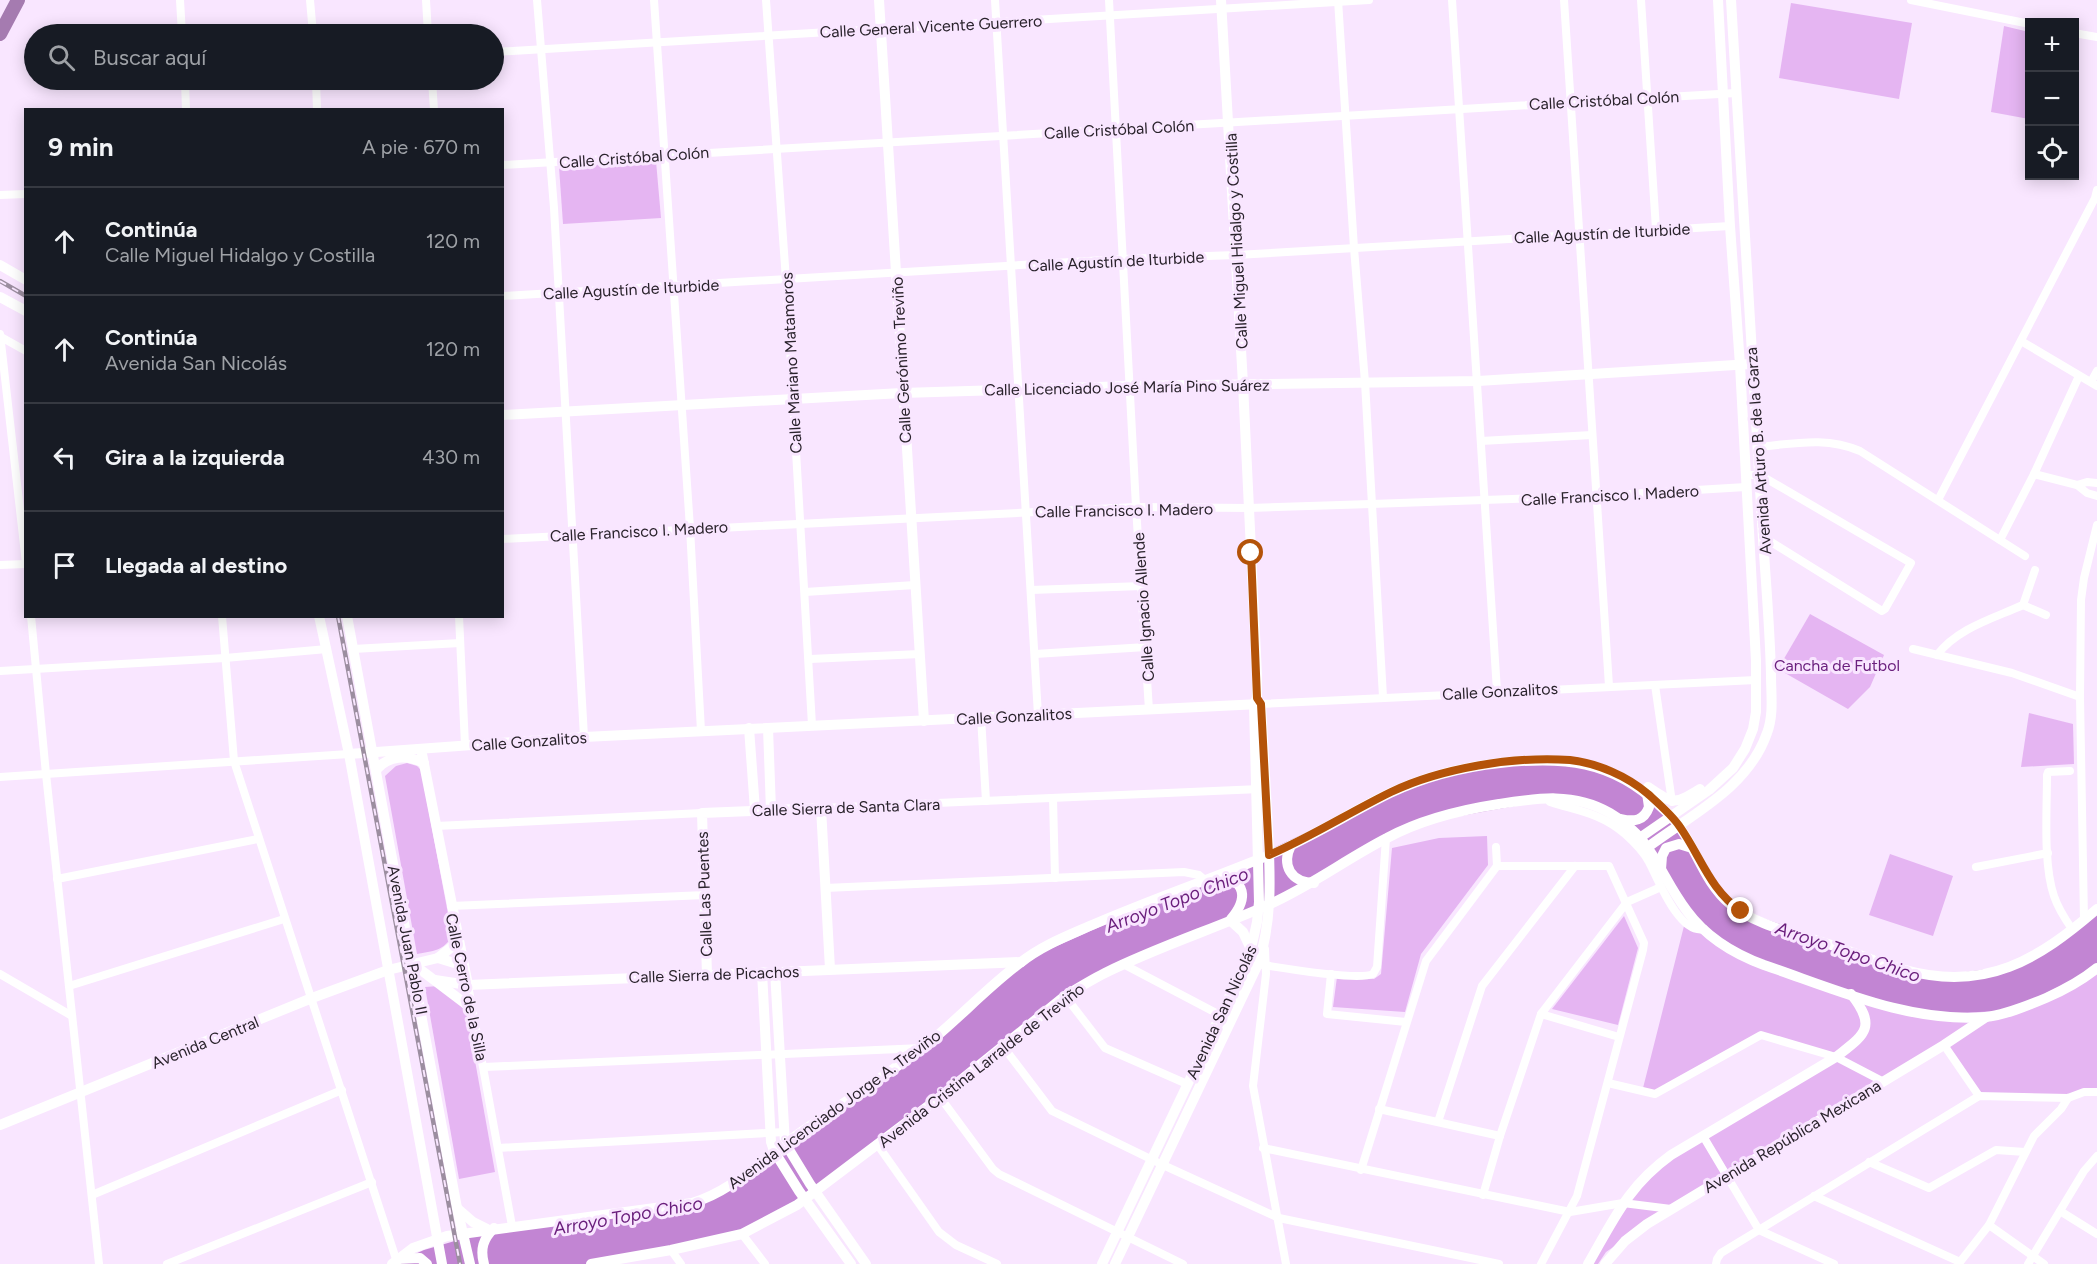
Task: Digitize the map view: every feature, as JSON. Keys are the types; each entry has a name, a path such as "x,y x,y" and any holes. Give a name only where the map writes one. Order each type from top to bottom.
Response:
{"highway":[{"path":"0,34 18,0"}],"street":[{"path":"180,0 181,24"},
{"path":"310,0 312,24"},
{"path":"426,0 427,24"},
{"path":"537,0 567,411 584,737"},
{"path":"654,0 690,528 701,731"},
{"name":"Calle Mariano Matamoros","path":"766,0 802,524 812,725"},
{"name":"Calle Gerónimo Treviño","path":"879,0 924,721"},
{"path":"995,0 1038,715"},
{"name":"Calle Ignacio Allende","path":"1108,0 1149,710"},
{"name":"Calle General Vicente Guerrero","path":"504,51 1110,15 1221,5 1369,0"},
{"path":"1452,0 1497,691"},
{"path":"1564,0 1609,687"},
{"path":"1641,0 1656,230"},
{"name":"Avenida Arturo B. de la Garza","path":"1648,847 1675,821 1751,766 1759,754 1767,733 1771,710 1771,661 1760,475 1730,226 1718,0"},
{"name":"Avenida Arturo B. de la Garza","path":"1724,786 1750,739 1756,712 1756,661 1745,475 1746,364 1731,0"},
{"path":"1911,0 2025,23"},
{"path":"1338,1 1365,382 1383,697"},
{"name":"Calle Miguel Hidalgo y Costilla","path":"1221,5 1230,123 1244,384 1257,702"},
{"path":"2079,34 2097,37"},
{"path":"185,90 186,108"},
{"path":"316,90 317,108"},
{"path":"433,90 434,108"},
{"name":"Calle Cristóbal Colón","path":"504,165 1736,93"},
{"path":"0,195 24,194"},
{"path":"1938,500 2096,196"},
{"name":"Calle Agustín de Iturbide","path":"504,296 1730,226"},
{"path":"0,265 24,279"},
{"path":"0,297 24,310"},
{"path":"0,335 24,350"},
{"path":"0,335 24,545"},
{"path":"2021,341 2094,384 2097,371"},
{"name":"Calle Licenciado José María Pino Suárez","path":"504,414 1018,389 1478,381 1746,364"},
{"path":"2000,540 2034,474 2079,376"},
{"path":"1481,441 1592,435"},
{"path":"1757,447 1808,441 1848,446 1860,451 2025,556"},
{"path":"2034,474 2077,485 2087,493 2097,496"},
{"path":"1745,475 1760,475 1911,563 1882,611 1763,537"},
{"path":"2077,485 2087,482 2097,483"},
{"name":"Calle Francisco I. Madero","path":"504,539 1136,507 1249,508 1486,501 1746,487"},
{"path":"2084,920 2080,696 2082,593 2097,525"},
{"path":"0,566 24,563"},
{"path":"2023,605 2035,570"},
{"path":"805,592 915,585"},
{"path":"1031,590 1142,586"},
{"path":"1937,655 1961,632 2023,605 2046,615"},
{"path":"31,618 99,1264"},
{"path":"222,618 234,761 258,839 398,1260 420,1258 427,1264"},
{"name":"Avenida Juan Pablo II","path":"319,618 349,754 442,1264"},
{"name":"Avenida Juan Pablo II","path":"347,618 457,1208 470,1264"},
{"path":"459,618 465,745"},
{"path":"354,649 460,643"},
{"path":"1035,654 1146,646"},
{"path":"0,671 225,658 327,649"},
{"path":"1913,649 2012,673 2080,696"},
{"path":"810,659 920,654"},
{"path":"1756,661 1771,661"},
{"name":"Calle Gonzalitos","path":"349,754 749,728 1756,680"},
{"path":"1655,685 1672,802"},
{"name":"Avenida San Nicolás","path":"1115,1264 1262,965 1265,945 1264,861 1257,702"},
{"path":"981,717 986,801"},
{"path":"749,728 755,810"},
{"path":"768,728 771,810"},
{"name":"Calle Cerro de la Silla","path":"421,749 484,1067 512,1226"},
{"path":"0,777 349,754"},
{"path":"376,769 388,759 401,757 424,763"},
{"path":"1570,760 1585,759 1602,762 1634,777 1672,802 1683,800 1709,783 1724,786 1718,803 1693,821 1690,830 1708,864 1741,911"},
{"name":"Avenida Licenciado Jorge A. Treviño","path":"398,1260 413,1248 437,1240 512,1226 692,1203 716,1194 776,1154 786,1142 922,1048 1021,962 1048,945 1104,920 1264,861 1392,792 1416,782 1461,770 1498,763 1570,760 1601,767 1647,793 1675,821 1714,885 1731,904 1741,911 1794,933 1907,971 1937,976 1966,977 2002,971 2030,958 2097,909"},
{"path":"2070,771 2047,773 2048,853 2053,894 2060,911 2072,929"},
{"name":"Calle Sierra de Santa Clara","path":"436,826 1260,789"},
{"path":"1620,819 1634,822 1642,819 1649,807 1647,793"},
{"path":"1053,798 1055,878"},
{"name":"Avenida Cristina Larralde de Treviño","path":"1540,798 1592,813 1624,832 1642,851 1668,901 1687,925 1698,930 1704,929"},
{"name":"Avenida Cristina Larralde de Treviño","path":"598,1263 742,1234 877,1144 940,1097 1065,996 1123,964 1310,883 1386,838 1442,816 1465,810 1540,798 1565,798 1588,803 1620,819 1641,837 1682,904 1719,943 1747,959 1889,1007 1946,1017 1987,1017 2055,994 2097,968"},
{"path":"821,808 830,969"},
{"name":"Calle Las Puentes","path":"702,813 707,975"},
{"name":"Avenida Arturo B. de la Garza","path":"1641,837 1675,821"},
{"path":"1286,1264 1279,1218 1263,1148 1253,1080 1262,965 1331,974 1366,976 1372,974 1377,967 1386,838"},
{"path":"57,879 258,839"},
{"path":"1661,869 1662,856 1666,848 1679,844 1692,848"},
{"path":"1361,1170 1428,957 1497,866 1496,847"},
{"path":"1290,848 1287,863 1289,872 1293,877 1310,883"},
{"path":"1976,867 2048,853"},
{"path":"1497,866 1609,866 1643,939 1644,947 1577,1196 1541,1264"},
{"path":"1438,1122 1482,986 1575,866"},
{"path":"825,888 1184,872 1237,884 1243,894 1242,903 1232,918 1243,932 1251,949"},
{"path":"1483,1196 1500,1136 1541,1014 1627,902 1661,887"},
{"path":"451,906 705,895"},
{"name":"Avenida San Nicolás","path":"1102,1264 1251,949 1264,904"},
{"path":"69,986 284,918"},
{"path":"438,958 459,941"},
{"path":"438,958 464,966"},
{"name":"Avenida Central","path":"0,1125 312,998 388,970 438,958"},
{"name":"Calle Sierra de Picachos","path":"413,964 435,980 468,985 1021,962"},
{"path":"1123,964 1220,1015"},
{"path":"775,971 786,1142 813,1187 866,1264"},
{"path":"762,972 770,1133 776,1154 851,1264"},
{"path":"0,974 72,1016"},
{"path":"1331,974 1328,1015 1406,1022"},
{"path":"435,980 471,1008"},
{"path":"1588,1264 1633,1188 1656,1166 1702,1136 1836,1057 1860,1038 1866,1023 1863,1011 1851,994"},
{"path":"1065,996 1105,1048 1187,1084"},
{"path":"1541,1014 1619,1037"},
{"name":"Avenida República Mexicana","path":"1605,1264 1637,1231 1671,1209 1987,1017"},
{"path":"1608,1083 1654,1094 1760,1035 1836,1057 1882,1081"},
{"path":"1002,1045 1052,1111 1279,1218 1498,1264"},
{"path":"1944,1045 1979,1096"},
{"path":"484,1067 922,1048"},
{"path":"92,1195 342,1090"},
{"path":"1716,1264 1721,1253 1979,1096 2068,1098 2084,1092 2097,1092"},
{"path":"940,1097 996,1172 1183,1264"},
{"path":"1814,1196 1959,1262 1989,1225 2034,1137 2061,1109 2068,1098"},
{"path":"1379,1109 1500,1136"},
{"path":"498,1148 770,1133 786,1142"},
{"path":"1702,1136 1758,1230 1834,1264"},
{"path":"877,1144 939,1232 956,1245 997,1264"},
{"path":"1263,1148 1483,1196 1570,1212 1623,1203 1671,1209"},
{"path":"1869,1162 1929,1188 1996,1150 2025,1152"},
{"path":"2028,1264 2084,1171 2096,1158"},
{"path":"167,1264 372,1182"},
{"path":"457,1208 473,1222 490,1231 482,1248 484,1264"},
{"path":"2060,1211 2097,1234"},
{"path":"1989,1225 2044,1264"},
{"path":"742,1234 765,1264"},
{"path":"671,1250 681,1264"}],"green space":[{"path":"1791,3 1912,23 1899,99 1779,78"},
{"path":"2004,26 2025,31 2025,118 1991,112"},
{"path":"656,161 661,218 563,224 559,167"},
{"name":"Cancha de Futbol","path":"1810,614 1884,655 1870,687 1848,709 1778,669"},
{"path":"2029,713 2073,724 2074,764 2021,767"},
{"path":"407,763 421,770 452,935 442,947 417,954 385,776 396,766"},
{"path":"1487,836 1488,865 1421,954 1405,1012 1333,1007 1337,977 1374,979 1381,974 1392,848 1439,838"},
{"path":"1890,854 1953,876 1933,936 1869,915"},
{"path":"1624,916 1638,948 1618,1025 1552,1009"},
{"path":"1684,926 1889,1007 2097,967 2097,1092 2068,1098 1979,1096 1944,1045 1647,1224 1606,1252 1598,1264 1591,1264 1623,1203 1656,1166 1835,1058 1764,1035 1656,1093 1642,1092"},
{"path":"439,986 465,1005 495,1172 459,1179 425,987"}],"water":[{"name":"Arroyo Topo Chico","path":"1498,763 1601,767 1672,817 1700,863 1741,911 1937,976 2016,965 2097,908 2097,968 2012,1010 1927,1015 1747,959 1704,929 1620,819 1559,798 1422,823 1314,883 1103,974 804,1199 742,1234 591,1264 397,1264 424,1250 465,1238 702,1199 922,1048 1021,962 1205,880 1392,792"}],"railway":[{"path":"0,281 24,295"},
{"path":"338,618 460,1264"}],"route":[{"path":"1251,553 1257,698 1261,704 1269,855 1416,782 1498,763 1570,760 1601,767 1647,793 1679,825 1714,885 1725,899 1741,911"}]}
